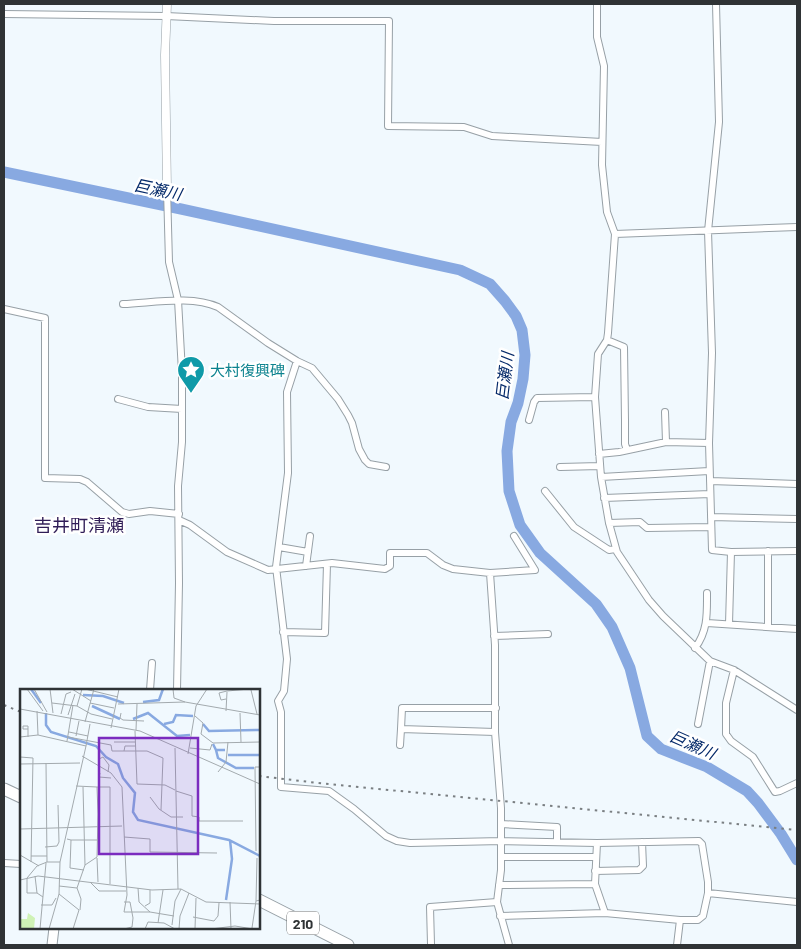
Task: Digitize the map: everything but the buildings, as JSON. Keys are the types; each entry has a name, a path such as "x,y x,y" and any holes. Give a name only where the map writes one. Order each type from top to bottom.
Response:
{"highway":[{"path":"4,789 20,796"},
{"name":"210","path":"260,901 348,945"}],"main road":[{"path":"52,945 54,929"}],"street":[{"path":"167,4 169,262 178,300 182,409 182,442 178,486 177,689"},
{"path":"597,4 597,37 604,66 602,142 605,195 607,212 615,234 607,340 598,354 595,397 601,477 615,549 649,600 710,662 734,670 797,710"},
{"path":"716,4 719,122 708,231 712,353 709,443 712,550 731,552 797,551"},
{"path":"4,14 166,16 275,22 389,21 388,126 464,127 492,136 602,142"},
{"path":"615,234 797,227"},
{"path":"123,304 178,300 211,304 218,307 297,361 312,368 338,399 352,423 359,449 365,460 369,464 386,467"},
{"path":"4,309 45,318 45,478 80,479 87,482 122,512 129,514 150,511 179,517 227,552 274,571 327,564 385,569 390,566 390,553 427,553 443,565 453,569 480,573 535,570 514,536"},
{"path":"607,340 624,347 627,450"},
{"path":"297,361 287,392 288,473 279,547 274,571 287,659 284,691 278,701 281,712 281,787 329,791 386,836 397,840 426,844 502,841 699,841 702,844 708,893 704,916 701,919 680,920 604,914 500,916"},
{"path":"529,420 537,398 595,397"},
{"path":"118,399 148,406 182,409"},
{"path":"665,412 666,442"},
{"path":"599,454 666,442 709,443"},
{"path":"560,467 600,466"},
{"path":"601,477 710,472"},
{"path":"710,481 797,484"},
{"path":"545,491 574,528 609,550 615,549"},
{"path":"604,498 710,494"},
{"path":"711,517 797,519"},
{"path":"610,523 640,522 647,528 711,527"},
{"path":"306,566 310,536"},
{"path":"279,547 308,552"},
{"path":"768,551 768,627"},
{"path":"729,624 731,552"},
{"path":"283,632 325,633 327,564"},
{"path":"490,573 494,636 495,732 502,841 497,902 509,945"},
{"path":"695,648 700,641 706,623 707,593"},
{"path":"706,623 797,629"},
{"path":"494,636 548,634"},
{"path":"698,724 710,662"},
{"path":"150,689 152,663"},
{"path":"734,670 726,703 726,734 731,741 753,757 775,792 797,782"},
{"path":"400,745 402,708 496,708"},
{"path":"401,729 495,732"},
{"path":"501,824 557,827 557,842"},
{"path":"597,842 595,884 604,914"},
{"path":"595,872 639,870 643,866 642,842"},
{"path":"502,856 596,857"},
{"path":"4,863 20,864"},
{"path":"499,886 595,884"},
{"path":"708,893 797,902"},
{"path":"431,944 430,907 497,902"},
{"path":"677,945 680,920"}],"waterway":[{"name":"巨瀬川","path":"4,172 460,270 490,284 516,316 522,330 525,355 523,379 518,403 511,422 507,451 509,491 520,525 540,553 596,604 612,627 630,668 647,736 661,749 707,767 747,791 781,834 797,860"}],"railway":[{"path":"4,705 20,712"},
{"path":"260,776 797,830"}],"place":[{"name":"大村復興碑","path":"191,394"}],"district":[{"name":"吉井町清瀬","path":"79,525"}]}
